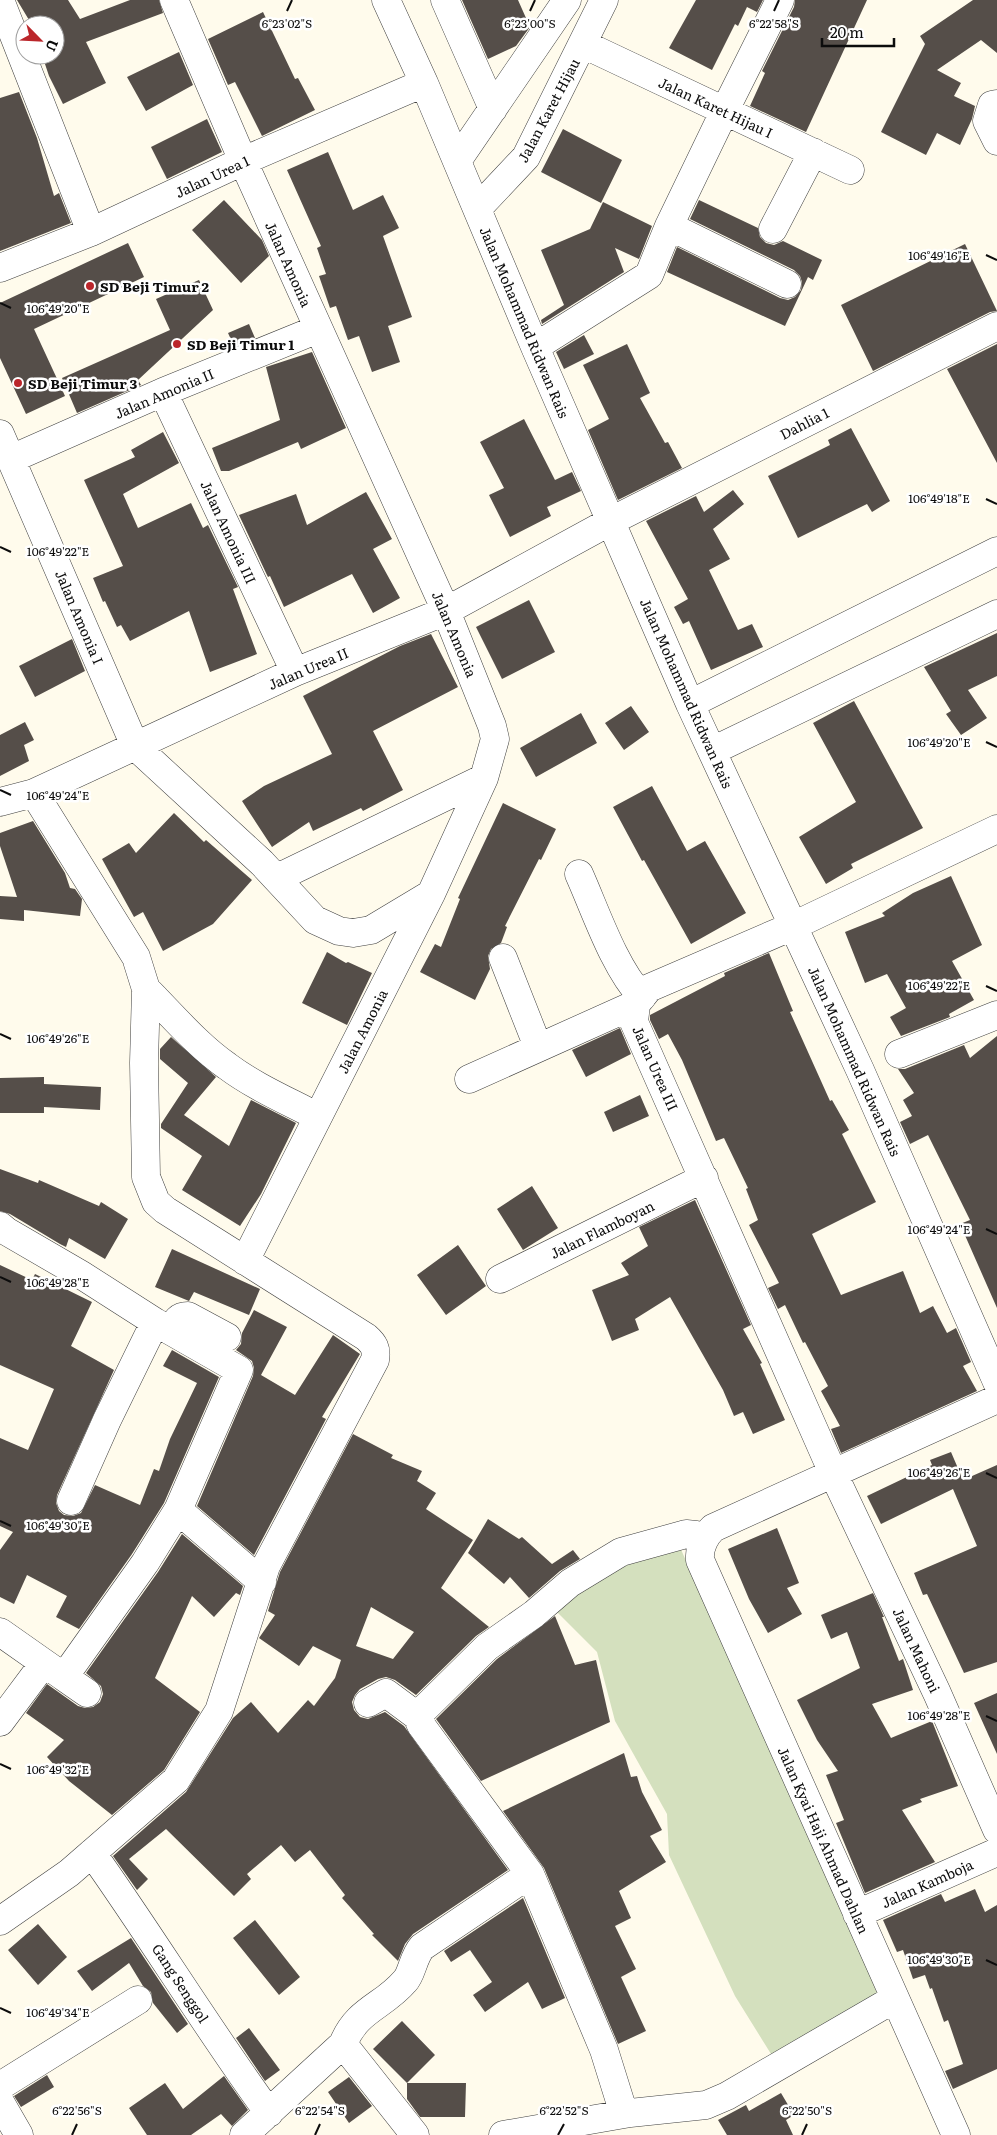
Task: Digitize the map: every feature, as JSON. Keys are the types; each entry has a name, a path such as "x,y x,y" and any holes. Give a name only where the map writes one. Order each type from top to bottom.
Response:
{"street":[{"path":"0,0 90,232"},
{"name":"Jalan Amonia","path":"174,0 243,161 446,610 492,726 495,739 484,778 431,894 245,1261"},
{"name":"Jalan Mohammad Ridwan Rais","path":"386,0 424,83 535,347 690,704 860,1070 997,1382"},
{"path":"445,0 493,109"},
{"name":"Jalan Karet Hijau","path":"477,210 526,157 604,0"},
{"path":"535,347 649,275 724,110 780,0"},
{"path":"457,162 565,1"},
{"name":"Jalan Karet Hijau I","path":"583,44 850,170"},
{"name":"Jalan Urea 1","path":"0,268 90,232 243,161 424,83"},
{"path":"992,109 987,121 997,141"},
{"path":"773,229 813,152"},
{"path":"670,226 788,284"},
{"name":"Dahlia 1","path":"611,520 997,326"},
{"name":"Jalan Amonia II","path":"11,459 163,392 318,329"},
{"name":"Jalan Amonia III","path":"163,392 294,672"},
{"name":"Jalan Amonia I","path":"0,434 135,746"},
{"name":"Jalan Urea II","path":"0,802 34,793 294,672 446,610 611,520"},
{"path":"690,704 997,551"},
{"path":"712,751 997,614"},
{"path":"135,746 277,878 315,920 339,931 353,933 371,930 431,894"},
{"path":"277,878 484,778"},
{"path":"0,1921 69,1873 176,1780 219,1711 266,1566 375,1360 376,1350 372,1342 165,1210 156,1202 150,1192 146,1178 145,1157 144,1063 146,989 136,957 34,793"},
{"path":"468,1079 639,1000 649,988 793,926 997,829"},
{"path":"579,874 621,968 639,1000"},
{"path":"503,958 538,1047"},
{"path":"146,989 205,1049 226,1066 246,1079 318,1117"},
{"name":"Jalan Urea III","path":"639,1000 634,1022 833,1473"},
{"path":"900,1054 997,1015"},
{"name":"Jalan Flamboyan","path":"500,1279 704,1178"},
{"path":"0,1722 54,1670 145,1563 178,1510 239,1370 164,1327 80,1274 2,1232"},
{"path":"71,1501 107,1420 164,1327 182,1316 188,1316 227,1337"},
{"path":"416,1716 488,1647 534,1614 570,1583 621,1552 686,1534 696,1535 702,1543 707,1533 713,1528 997,1399"},
{"name":"Jalan Mahoni","path":"833,1473 937,1693 997,1830"},
{"path":"178,1510 262,1582"},
{"name":"Jalan Kyai Haji Ahmad Dahlan","path":"702,1543 699,1552 700,1560 956,2135"},
{"path":"0,1632 88,1693"},
{"path":"368,1703 386,1693 416,1716 530,1874 548,1911 604,2050 624,2114"},
{"name":"Jalan Kamboja","path":"857,1914 997,1852"},
{"name":"Gang Senggol","path":"92,1854 132,1910 240,2074 269,2113"},
{"path":"244,2135 343,2044 349,2030 357,2020 405,1981 412,1961 422,1946 530,1874"},
{"path":"503,2135 568,2130 624,2114 706,2105 736,2091 894,1999"},
{"path":"0,2086 138,2000"},
{"path":"343,2044 415,2135"},
{"path":"0,2102 19,2135"}],"green space":[{"path":"679,1545 883,2005 776,2062 735,1996 669,1855 667,1814 615,1721 597,1652 548,1603 603,1562"}],"building":[{"path":"17,0 68,0 80,19 130,0 159,0 163,13 86,42 106,83 63,104 45,65 65,65 65,15 26,15"},
{"path":"462,0 518,0 530,27 516,46 488,59"},
{"path":"696,0 763,0 757,12 747,7 738,26 735,24 712,70 669,48"},
{"path":"795,0 867,0 806,132 750,106 765,73 762,71 794,7"},
{"path":"973,0 997,0 997,53 981,40 937,70 961,83 954,96 975,106 972,119 960,145 937,133 926,155 881,132 925,44 920,36"},
{"path":"263,12 295,79 298,78 315,110 262,136 235,82 228,85 208,39"},
{"path":"179,52 193,85 146,111 127,77"},
{"path":"19,92 37,138 54,196 59,193 71,223 0,251 0,98"},
{"path":"207,119 222,152 167,179 151,147"},
{"path":"563,129 622,160 601,203 541,172"},
{"path":"328,152 353,210 383,195 399,228 383,236 412,317 388,326 400,362 372,372 359,336 348,340 336,306 330,308 319,276 326,274 317,248 321,246 287,170"},
{"path":"224,200 262,240 269,256 241,283 192,230"},
{"path":"699,200 758,228 760,237 766,243 774,245 783,241 822,260 813,280 808,277 785,326 667,272 677,247 780,298 788,300 795,297 801,290 802,282 800,276 794,270 690,219"},
{"path":"603,202 652,226 639,259 615,248 624,272 542,324 541,320 564,305 541,250 590,229"},
{"path":"128,243 144,277 34,329 65,396 26,414 0,358 0,303"},
{"path":"965,244 997,311 990,312 873,371 841,305"},
{"path":"199,280 213,310 138,380 141,385 77,413 62,378 170,330 156,299"},
{"path":"249,324 255,338 234,346 228,333"},
{"path":"584,335 594,354 564,369 556,352"},
{"path":"627,344 650,393 640,398 665,443 668,442 682,468 618,500 588,430 609,419 583,365"},
{"path":"997,344 997,463 947,369"},
{"path":"312,352 346,428 301,449 298,442 229,471 221,471 212,448 280,420 266,367"},
{"path":"524,419 555,480 572,472 581,491 547,507 551,516 510,537 489,495 504,488 480,442"},
{"path":"851,428 890,501 872,512 867,504 798,538 768,476 830,445 828,440"},
{"path":"163,432 179,463 123,494 138,528 191,503 203,528 208,525 238,587 233,589 257,654 210,672 189,611 130,641 121,625 117,627 105,601 103,602 93,578 123,566 84,480 135,457 131,450"},
{"path":"733,490 744,504 713,529 730,559 709,570 738,630 752,624 763,647 711,670 689,621 683,624 674,607 688,599 646,521 696,496 704,512"},
{"path":"366,492 392,539 373,549 400,598 373,613 352,574 284,607 239,515 296,494 307,525"},
{"path":"529,600 555,652 502,679 476,627"},
{"path":"997,633 997,676 968,690 987,718 961,735 946,714 951,711 924,667"},
{"path":"431,634 458,687 373,731 403,790 363,811 361,808 313,831 309,822 272,847 242,801 264,786 332,754 303,696 400,646"},
{"path":"72,639 85,671 35,697 19,666"},
{"path":"854,701 923,828 851,864 853,868 826,884 799,837 856,802 813,723"},
{"path":"631,706 649,732 624,750 605,723"},
{"path":"581,713 597,743 536,777 520,748"},
{"path":"25,722 34,740 24,745 29,761 0,776 0,735"},
{"path":"652,786 687,851 705,841 746,913 691,944 644,860 642,861 613,807"},
{"path":"503,803 556,829 505,926 507,927 501,943 491,949 488,956 490,969 475,1000 420,972 435,944 441,947 460,899 458,898"},
{"path":"174,813 204,842 206,840 252,880 213,924 163,951 143,912 134,917 102,859 129,843 136,853"},
{"path":"33,821 65,873 70,888 75,889 82,899 80,916 24,910 24,921 0,919 0,896 17,897 0,846 0,833"},
{"path":"951,876 982,945 952,961 974,1000 949,1014 950,1017 901,1036 890,1017 906,1008 887,974 865,983 845,932 885,916 882,913 913,893"},
{"path":"327,952 346,963 348,962 372,973 347,1025 302,1003"},
{"path":"769,953 793,1011 790,1012 830,1101 832,1100 849,1130 842,1134 876,1202 812,1234 841,1295 903,1271 920,1313 933,1306 947,1333 956,1328 971,1362 963,1366 977,1391 841,1453 831,1429 840,1426 821,1391 828,1386 805,1342 803,1343 785,1305 778,1309 768,1288 779,1283 749,1225 758,1220 746,1189 748,1188 724,1138 716,1141 682,1060 668,1034 659,1039 650,1020 650,1015 725,976 724,973"},
{"path":"620,1028 631,1054 586,1077 572,1050"},
{"path":"997,1036 997,1308 960,1224 970,1220 928,1135 910,1144 900,1122 912,1116 903,1100 914,1093 898,1069 905,1069 964,1045 970,1058"},
{"path":"171,1037 216,1077 184,1115 229,1146 251,1100 296,1123 261,1194 240,1226 182,1190 202,1156 161,1128 161,1124 188,1083 160,1059 160,1049"},
{"path":"44,1077 44,1084 101,1087 100,1110 44,1107 44,1113 0,1113 0,1078"},
{"path":"640,1095 649,1116 613,1132 604,1112"},
{"path":"0,1169 38,1183 39,1180 99,1206 101,1202 128,1219 105,1259 69,1238 66,1247 10,1214 0,1211"},
{"path":"532,1186 558,1228 523,1250 497,1209"},
{"path":"695,1200 751,1325 743,1329 762,1363 760,1364 785,1420 753,1434 743,1412 734,1416 723,1390 670,1297 635,1319 639,1330 612,1341 592,1290 629,1275 621,1263 648,1246 639,1227"},
{"path":"458,1245 486,1286 446,1315 417,1275"},
{"path":"172,1249 260,1289 249,1315 194,1292 189,1301 155,1287"},
{"path":"0,1265 32,1280 35,1274 92,1302 71,1346 114,1370 57,1495 56,1503 59,1511 64,1515 73,1516 81,1513 95,1485 140,1505 154,1469 159,1471 170,1439 197,1383 163,1366 172,1350 219,1377 164,1503 132,1554 79,1629 56,1617 67,1596 27,1575 14,1604 0,1597 0,1550 13,1532 0,1526 0,1438 28,1450 54,1389 0,1365"},
{"path":"254,1310 287,1327 261,1375 295,1395 333,1335 360,1354 322,1417 326,1419 254,1555 197,1506 253,1376 254,1368 252,1361 236,1350 241,1344 242,1333"},
{"path":"353,1434 393,1455 391,1458 422,1471 417,1481 436,1493 426,1509 473,1540 441,1588 489,1627 476,1636 416,1695 395,1680 386,1677 378,1679 360,1689 352,1702 354,1710 360,1717 368,1719 385,1712 404,1726 508,1870 413,1934 405,1944 398,1961 372,1935 374,1934 342,1898 345,1895 310,1850 295,1862 281,1845 247,1874 251,1879 234,1896 166,1829 129,1859 148,1879 137,1890 113,1856 186,1792 233,1718 251,1702 278,1733 308,1700 314,1706 335,1678 341,1660 313,1646 299,1666 259,1638 275,1615 268,1611 280,1572","holes":["371,1607 414,1632 393,1659 356,1646"]},
{"path":"951,1452 963,1480 997,1465 997,1662 964,1673 927,1594 923,1595 914,1573 977,1546 953,1489 881,1524 867,1496 932,1465 930,1460"},
{"path":"488,1519 519,1539 522,1537 552,1564 573,1550 580,1559 560,1571 529,1598 510,1577 504,1584 468,1553"},
{"path":"777,1528 799,1583 787,1588 802,1614 768,1633 749,1599 728,1549"},
{"path":"182,1534 243,1586 240,1595 236,1593 214,1617 192,1596 155,1678 200,1712 164,1770 112,1815 69,1781 47,1757 64,1740 26,1713 47,1684 78,1706 85,1708 93,1707 100,1702 103,1694 101,1686 86,1673 158,1572"},
{"path":"873,1593 884,1617 882,1617 899,1661 903,1659 913,1690 872,1704 891,1738 932,1721 958,1786 920,1799 922,1802 902,1810 935,1862 865,1893 836,1823 844,1820 826,1775 838,1771 817,1740 797,1700 860,1668 847,1632 831,1639 821,1615"},
{"path":"555,1616 575,1665 596,1660 610,1722 481,1781 436,1719 497,1659"},
{"path":"997,1693 997,1754 974,1703"},
{"path":"624,1753 631,1777 637,1776 642,1792 662,1830 650,1836 666,1862 619,1891 631,1918 615,1926 636,1969 621,1977 646,2031 618,2044 544,1868 503,1811"},
{"path":"975,1889 985,1912 997,1905 997,2069 953,2089 945,2071 963,2064 948,2020 944,2022 932,1988 930,1989 925,1975 913,1979 903,1950 897,1952 883,1920 941,1894 945,1902"},
{"path":"523,1898 565,1998 542,2009 528,1982 485,2012 473,1995 492,1982 470,1950 451,1962 444,1951"},
{"path":"255,1920 300,1977 279,1995 233,1938"},
{"path":"38,1924 67,1957 38,1985 8,1950"},
{"path":"131,1938 188,2024 177,2033 153,2003 151,1992 143,1986 129,1963 92,1991 77,1971"},
{"path":"402,2021 435,2055 407,2083 373,2049"},
{"path":"249,2028 280,2070 265,2081 236,2038"},
{"path":"47,2075 54,2087 21,2107 14,2096"},
{"path":"224,2076 248,2110 232,2126 221,2114 191,2135 147,2135 129,2108 165,2083 183,2109"},
{"path":"349,2077 372,2106 349,2123 328,2092"},
{"path":"407,2083 466,2083 465,2117 420,2117 407,2099"},
{"path":"781,2093 794,2115 786,2120 793,2135 727,2135 718,2120 746,2105 749,2111"}],"place":[{"name":"SD Beji Timur 2","path":"90,286"},
{"name":"SD Beji Timur 1","path":"177,344"},
{"name":"SD Beji Timur 3","path":"18,383"}]}
